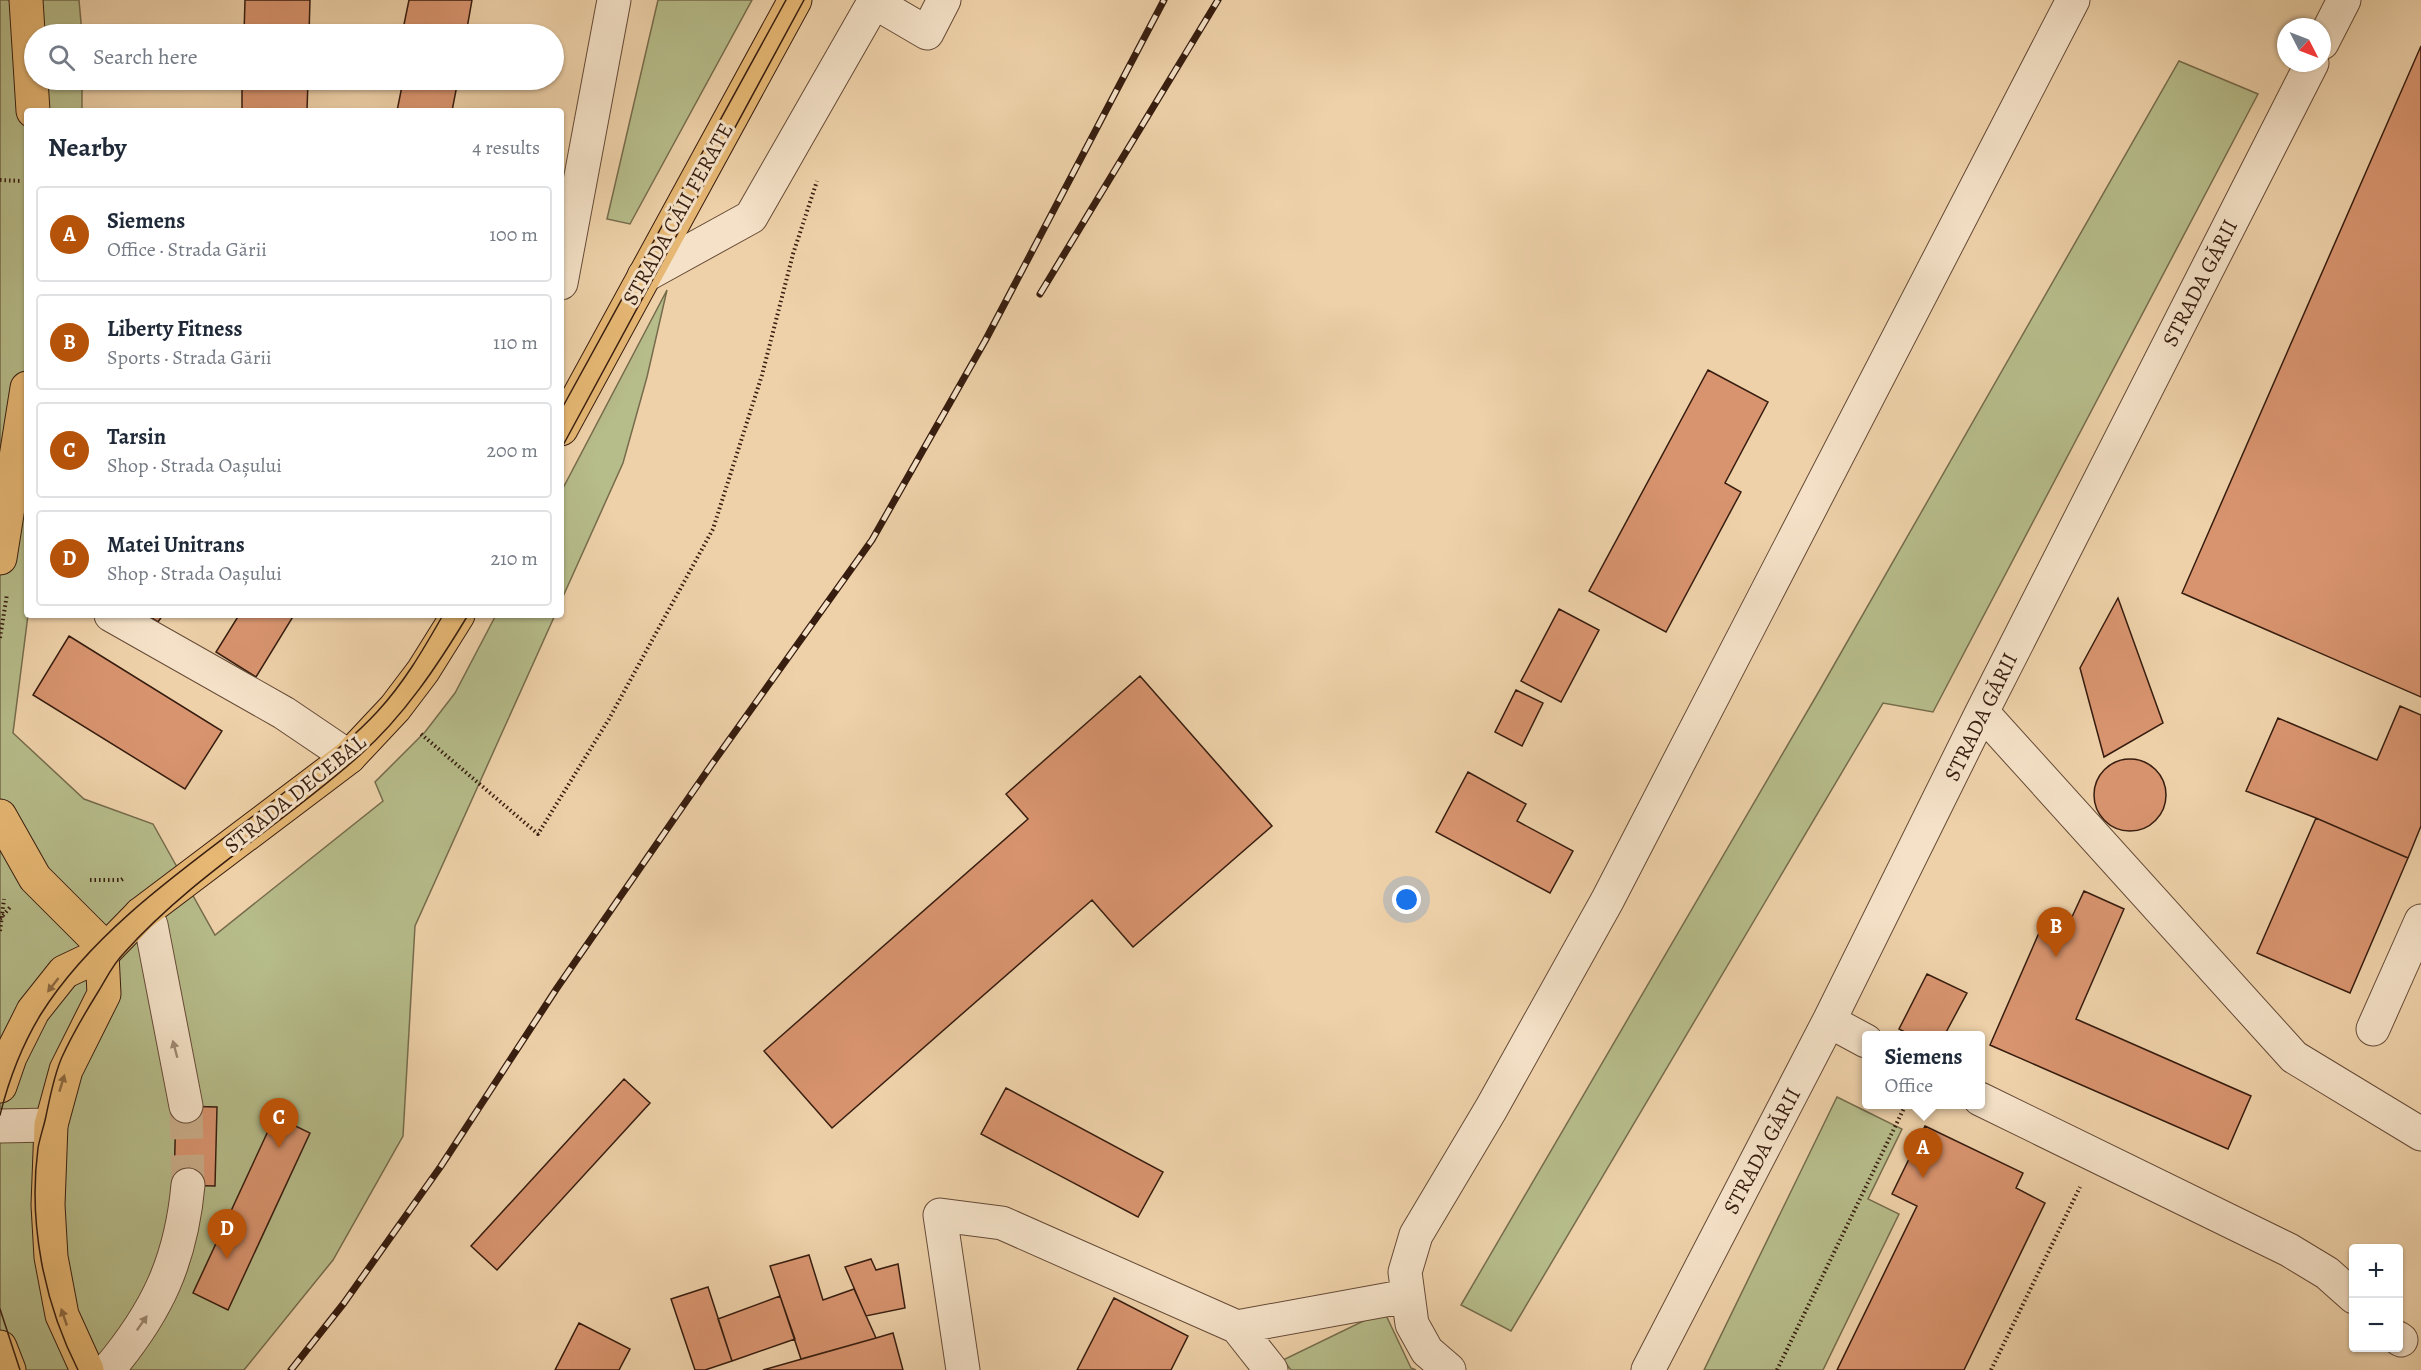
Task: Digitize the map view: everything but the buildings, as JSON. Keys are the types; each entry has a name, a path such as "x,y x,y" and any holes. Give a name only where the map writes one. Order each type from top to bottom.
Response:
{"main road":[{"path":"26,0 28,24"},
{"name":"STRADA CĂII FERATE","path":"564,423 795,0"},
{"path":"32,90 33,108"},
{"path":"2,573 24,410"},
{"name":"STRADA DECEBAL","path":"0,1086 10,1057 33,1011 64,972 104,952 141,914 349,757 409,690 456,618"},
{"path":"0,816 34,878 104,952 104,994 69,1061 51,1125 48,1205 51,1257 62,1315 87,1370"},
{"path":"0,1347 9,1370"}],"street":[{"path":"564,267 614,0"},
{"path":"644,276 751,217 874,2 927,33 944,0"},
{"path":"1449,1370 1427,1351 1412,1324 1406,1272 1416,1234 1491,1109 1607,901 2073,0"},
{"path":"2331,25 2344,0"},
{"name":"STRADA GĂRII","path":"1648,1370 1829,1021 1982,712 2307,72"},
{"path":"116,618 284,713 349,757"},
{"path":"1982,712 2294,1057 2421,1134"},
{"path":"141,914 151,925 186,1106"},
{"path":"2373,1029 2421,921"},
{"path":"1829,1021 1862,1039"},
{"path":"1985,1101 2289,1250 2327,1273 2349,1293"},
{"path":"0,1126 51,1125"},
{"path":"108,1370 153,1308 167,1280 182,1232 188,1185"},
{"path":"963,1370 940,1215 1002,1223 1238,1327 1271,1370"},
{"path":"1238,1327 1407,1296"}],"path":[{"path":"419,732 538,834 609,719 712,529 764,366 793,255 817,178"},
{"path":"0,180 22,181"},
{"path":"0,638 7,595 2,573"},
{"path":"80,880 121,880 130,873"},
{"path":"0,891 4,898 0,931"},
{"path":"1777,1370 1904,1109"},
{"path":"1991,1370 2095,1156"}],"green space":[{"path":"0,0 79,0 81,24 24,24 24,90 82,90 82,108 24,108 24,618 28,618 13,733 84,799 153,824 215,935 383,801 375,782 425,732 455,693 494,618 554,618 415,926 403,1136 333,1260 244,1370 0,1370"},
{"path":"658,0 752,0 630,224 607,219"},
{"path":"2179,61 2258,94 1933,712 1883,703 1511,1331 1461,1305 1818,693"},
{"path":"667,290 647,377 623,463 564,594 564,486"},
{"path":"1837,1097 1902,1129 1868,1199 1899,1214 1823,1370 1704,1370"},
{"path":"1384,1311 1411,1368 1416,1370 1291,1370 1283,1360"}],"tunnel":[{"path":"186,1106 188,1185"}],"tram line":[{"path":"564,405 786,0"},
{"path":"564,443 804,0"},
{"path":"0,1115 17,1063 34,1026 65,980 93,948 158,889 295,784 358,731 396,690 441,618"},
{"path":"78,1370 56,1318 48,1290 37,1234 35,1205 35,1176 39,1144 52,1086 70,1041 116,962 124,953 179,899 331,780 376,740 406,707 466,618"},
{"path":"0,1309 20,1370"}],"railway":[{"path":"291,1370 344,1303 441,1166 557,988 712,764 872,540 985,341 1164,0"},
{"path":"1040,294 1218,0"}],"place":[{"name":"Liberty Fitness","path":"2056,957"},
{"name":"Tarsin","path":"279,1148"},
{"name":"Siemens","path":"1923,1178"},
{"name":"Matei Unitrans","path":"227,1259"}]}
